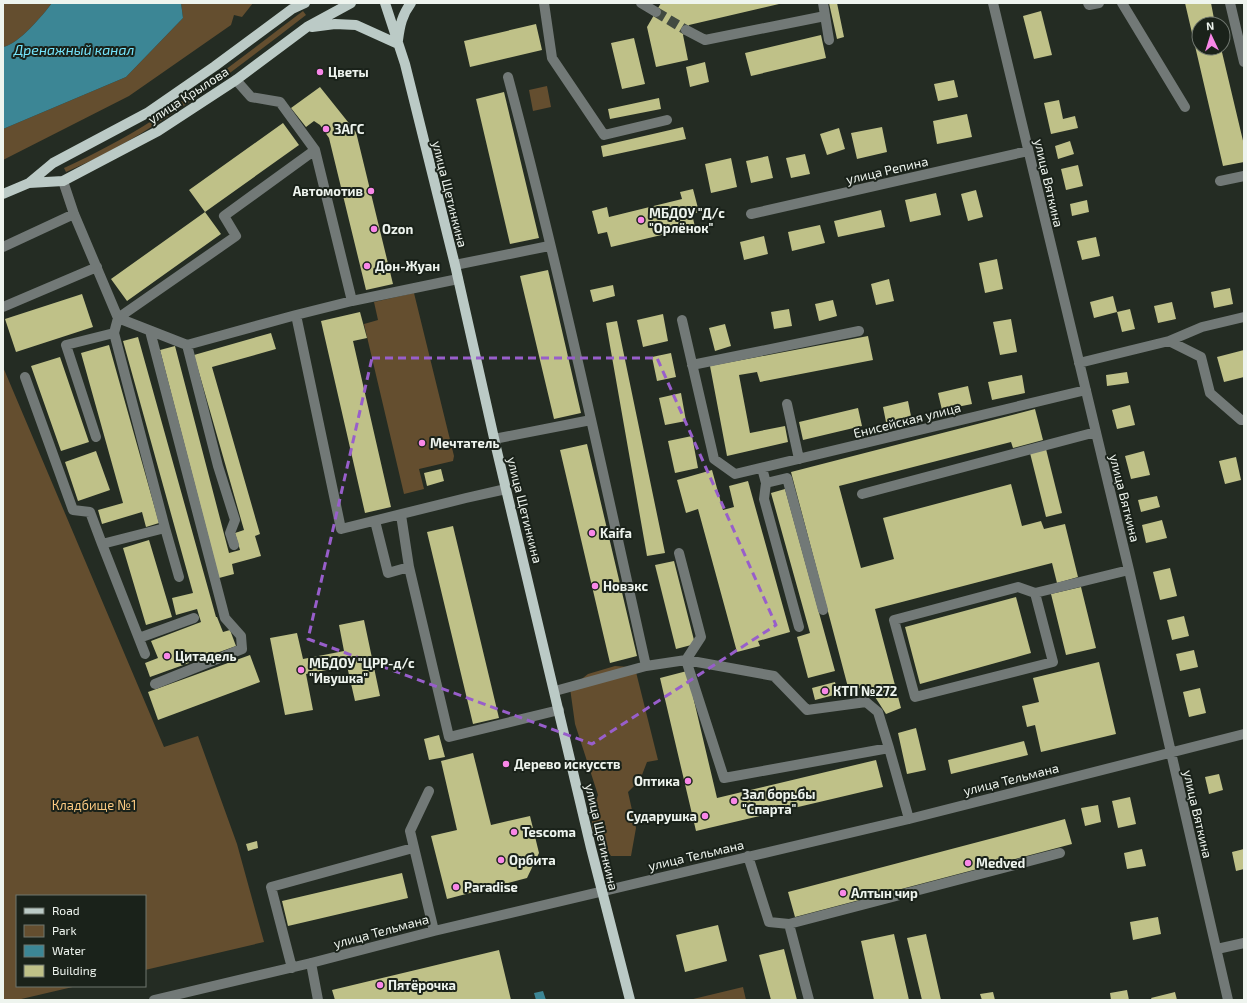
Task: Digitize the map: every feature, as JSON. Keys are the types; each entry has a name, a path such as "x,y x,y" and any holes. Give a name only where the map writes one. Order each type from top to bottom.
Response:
{"main road":[{"name":"улица Крылова","path":"3,194 29,183 53,162 147,113 215,66 293,6 305,3"},
{"name":"улица Крылова","path":"29,183 63,181 158,131 236,80 307,27 351,3"},
{"name":"улица Щетинкина","path":"385,3 404,64 455,265 494,439 602,891 630,1000"},
{"path":"307,27 335,24 356,25 398,44 400,24 405,11 411,3"}],"street":[{"path":"544,3 552,58 604,135 667,120"},
{"path":"641,3 656,12"},
{"path":"823,3 828,40"},
{"name":"улица Вяткина","path":"993,3 1129,570 1228,1000"},
{"path":"1088,3 1089,5 1099,3"},
{"path":"1122,3 1185,107"},
{"path":"1230,3 1244,62"},
{"path":"686,30 705,40 825,16"},
{"path":"508,77 535,178 549,246 591,420 646,666"},
{"path":"236,80 251,96 280,102 315,150 352,301"},
{"path":"118,318 236,236 224,216 315,150"},
{"name":"улица Репина","path":"751,214 1028,151"},
{"path":"1220,181 1244,176"},
{"path":"63,181 74,214 118,318 114,333 179,577"},
{"path":"3,248 74,214"},
{"path":"455,265 549,246"},
{"path":"3,307 97,267"},
{"path":"118,318 187,344 352,301 458,279"},
{"path":"296,315 341,529 506,489"},
{"path":"1079,363 1169,341 1202,327 1244,316"},
{"path":"682,320 692,365 859,331"},
{"path":"150,331 225,618 241,636 242,649 155,684"},
{"path":"96,437 66,345 114,333"},
{"path":"1169,341 1201,357 1210,393 1241,420 1244,420"},
{"path":"187,344 218,466 235,520 230,533 234,545"},
{"name":"Енисейская улица","path":"692,365 714,459 735,474 1086,390"},
{"path":"25,377 73,510 90,512 145,654"},
{"path":"787,404 799,459"},
{"path":"494,439 591,420"},
{"path":"862,494 1096,432"},
{"path":"762,468 766,483 764,499 799,627"},
{"path":"766,483 787,478 823,610"},
{"path":"401,515 409,567 449,737 559,710"},
{"path":"374,521 388,573 409,567"},
{"path":"102,544 165,528"},
{"path":"679,553 701,638 686,660"},
{"path":"1035,593 1053,662 915,697 894,620 1018,587 1035,593 1129,570"},
{"path":"139,638 194,618"},
{"path":"686,660 724,778 890,748"},
{"path":"554,691 646,666 686,660 774,676 807,710 866,702 878,712 890,748 909,819"},
{"name":"улица Тельмана","path":"154,1000 292,968 434,931 909,819 1244,734"},
{"path":"429,791 410,831 434,931"},
{"path":"292,968 284,942 271,887 413,848"},
{"path":"748,856 769,922 790,924 1060,853"},
{"path":"790,924 809,1000"},
{"path":"1217,949 1244,943"},
{"path":"311,963 318,1000"}],"highlighted area":[{"path":"372,358 657,358 776,625 592,744 308,639"}],"green space":[{"path":"3,3 52,3 23,35 16,41 3,47"},
{"path":"181,3 253,3 242,17 234,15 231,25 129,96 3,160 3,129 126,77 183,18"},
{"path":"303,11 306,15 249,59 161,121 130,140 66,172 64,168 142,127 172,107 229,67"},
{"path":"547,86 551,107 533,111 529,90"},
{"path":"414,293 454,456 453,461 419,469 424,489 404,494 364,324 378,320 374,302"},
{"name":"Кладбище №1","path":"3,367 164,747 198,736 237,844 264,942 146,970 146,895 16,895 16,987 73,987 17,1000 3,1000"},
{"path":"615,666 630,667 636,672 658,760 647,762 640,780 628,792 636,828 631,856 611,856 592,828 592,813 598,795 575,724 570,688 588,674"},
{"path":"743,987 746,1000 689,1000"}],"water":[{"name":"Дренажный канал","path":"52,3 181,3 183,18 126,77 3,129 3,47 16,41 23,35"},
{"path":"543,991 546,1000 536,1000 534,993"}],"building":[{"path":"661,3 779,4 689,25 683,35 688,60 656,67 647,27"},
{"path":"829,3 837,3 844,37 837,39"},
{"path":"1185,3 1211,3 1213,16 1191,16 1191,29"},
{"path":"1041,11 1052,55 1034,59 1023,16"},
{"path":"536,24 542,50 470,67 464,41"},
{"path":"821,35 826,58 751,76 745,53"},
{"path":"634,38 645,84 622,89 611,43"},
{"path":"1197,56 1223,56 1244,145 1244,162 1223,166"},
{"path":"705,62 709,82 690,87 686,67"},
{"path":"954,80 958,97 938,101 934,84"},
{"path":"320,87 356,132 393,284 366,290 329,138 320,125 314,121 306,127 291,108"},
{"path":"504,92 539,238 510,244 476,99"},
{"path":"659,98 661,109 610,119 608,109"},
{"path":"1059,100 1063,119 1075,116 1078,128 1051,134 1044,103"},
{"path":"967,114 972,137 937,144 933,121"},
{"path":"283,123 299,145 205,212 189,190"},
{"path":"683,127 686,139 603,157 601,146"},
{"path":"882,127 887,152 857,159 851,133"},
{"path":"839,128 845,149 827,155 820,134"},
{"path":"1070,141 1074,154 1058,159 1055,146"},
{"path":"805,154 810,174 791,178 786,158"},
{"path":"768,156 773,178 751,183 746,161"},
{"path":"731,158 737,187 711,193 705,164"},
{"path":"1078,165 1083,186 1066,190 1061,169"},
{"path":"693,189 699,212 692,214 695,227 611,247 607,232 598,234 592,211 607,207 609,217 682,199 680,192"},
{"path":"976,190 983,217 968,221 961,194"},
{"path":"936,193 941,215 910,222 905,200"},
{"path":"1087,200 1089,212 1072,216 1070,204"},
{"path":"881,210 885,227 838,237 834,221"},
{"path":"205,212 221,234 127,301 111,279"},
{"path":"820,225 825,243 792,251 788,232"},
{"path":"764,236 768,254 744,260 740,242"},
{"path":"1096,237 1100,256 1082,260 1077,241"},
{"path":"997,259 1003,289 985,293 979,263"},
{"path":"548,270 581,413 554,419 520,276"},
{"path":"889,279 894,301 876,305 871,284"},
{"path":"613,285 615,296 593,302 590,290"},
{"path":"1230,288 1233,304 1214,308 1211,292"},
{"path":"82,294 93,327 16,352 5,319"},
{"path":"1113,296 1117,312 1094,318 1090,302"},
{"path":"833,300 837,316 819,321 815,304"},
{"path":"1172,302 1176,319 1158,323 1154,306"},
{"path":"789,309 792,326 774,329 771,312"},
{"path":"1130,309 1135,329 1122,332 1117,312"},
{"path":"360,312 367,338 353,341 391,507 365,513 321,321"},
{"path":"663,314 668,341 643,347 637,320"},
{"path":"1011,319 1017,352 1000,355 993,322"},
{"path":"617,321 665,553 647,556 606,323"},
{"path":"725,324 731,346 715,351 709,328"},
{"path":"271,333 276,349 212,367 260,534 255,536 261,556 232,564 234,574 219,578 160,350 175,346 229,553 240,550 235,533 244,530 194,355"},
{"path":"868,336 873,360 760,382 757,372 739,375 750,433 785,426 788,442 727,456 710,366"},
{"path":"138,337 216,617 223,632 230,630 236,646 150,677 145,663 158,658 151,641 201,622 197,609 176,615 172,598 193,593 123,341"},
{"path":"109,345 159,523 146,527 142,512 102,524 98,510 123,503 81,353"},
{"path":"1244,350 1244,377 1224,382 1217,357"},
{"path":"671,353 676,377 657,381 652,357"},
{"path":"60,357 89,442 61,451 31,366"},
{"path":"1127,372 1129,383 1107,386 1106,375"},
{"path":"1022,375 1025,393 992,400 988,382"},
{"path":"968,386 972,404 942,410 938,393"},
{"path":"681,393 686,421 665,425 659,398"},
{"path":"908,401 911,416 886,422 883,407"},
{"path":"1130,405 1135,425 1117,429 1112,410"},
{"path":"858,408 862,426 803,440 799,422"},
{"path":"1035,409 1043,440 1013,448 1011,442 839,486 861,568 894,559 883,518 1011,484 1022,526 1041,521 1044,529 1065,524 1078,577 1057,583 1052,563 875,609 901,708 886,714 868,686 849,691 791,472"},
{"path":"692,436 698,468 675,473 668,441"},
{"path":"587,444 637,656 610,663 560,450"},
{"path":"1046,449 1062,513 1046,517 1030,453"},
{"path":"96,451 110,490 78,501 65,462"},
{"path":"1144,451 1150,475 1131,479 1125,456"},
{"path":"1236,457 1241,480 1225,484 1219,461"},
{"path":"441,469 444,481 427,486 424,473"},
{"path":"712,470 723,510 734,507 729,486 748,481 790,632 758,641 760,646 737,652 698,509 686,513 677,480"},
{"path":"785,489 835,671 808,678 797,637 810,633 771,493"},
{"path":"1157,496 1160,507 1141,512 1138,500"},
{"path":"1162,520 1167,538 1146,543 1142,525"},
{"path":"453,526 499,718 473,724 427,532"},
{"path":"149,540 172,617 146,625 123,548"},
{"path":"674,561 695,644 676,649 655,565"},
{"path":"1170,568 1177,596 1160,600 1153,572"},
{"path":"1081,587 1096,648 1066,655 1051,594"},
{"path":"1016,597 1031,653 920,684 905,627"},
{"path":"1184,616 1189,636 1172,640 1167,620"},
{"name":"МБДОУ \"ЦРР-д/с \"Ивушка\"","path":"364,620 380,696 355,701 347,666 306,674 313,710 285,715 270,638 297,633 303,659 344,651 339,625"},
{"path":"1194,650 1198,667 1180,671 1176,654"},
{"path":"250,655 260,682 158,720 148,692"},
{"path":"1099,662 1116,734 1041,752 1035,725 1027,727 1022,706 1039,702 1033,678"},
{"path":"687,671 717,798 876,760 883,787 696,831 660,678"},
{"name":"КТП №272","path":"835,682 838,694 815,700 812,688"},
{"path":"1200,688 1206,713 1189,717 1183,692"},
{"path":"916,728 926,770 907,774 898,733"},
{"path":"439,735 445,757 429,760 424,739"},
{"path":"1024,741 1028,755 951,774 948,760"},
{"path":"473,753 491,825 530,816 539,853 527,878 447,899 431,836 457,830 441,761"},
{"path":"1219,774 1223,790 1209,794 1205,777"},
{"path":"1130,797 1136,824 1118,828 1112,801"},
{"path":"1098,805 1101,822 1085,826 1081,808"},
{"path":"1065,819 1072,844 795,917 788,892"},
{"path":"257,841 258,848 248,851 246,844"},
{"path":"1142,849 1146,866 1127,869 1124,853"},
{"path":"1244,849 1244,869 1236,871 1232,852"},
{"path":"402,873 408,898 288,926 282,901"},
{"path":"1158,917 1161,934 1133,940 1130,922"},
{"path":"718,925 727,961 685,972 676,935"},
{"path":"894,934 909,1000 874,1000 861,941"},
{"path":"926,934 941,1000 922,1000 907,938"},
{"path":"784,949 797,1000 771,1000 759,955"},
{"path":"499,950 511,1000 335,1000 332,990"},
{"path":"1127,990 1129,1000 1111,1000 1110,993"},
{"path":"993,992 995,1000 982,1000 980,994"},
{"path":"1175,992 1177,1000 1152,1000 1151,998"}],"tunnel":[{"path":"656,12 686,30"}],"place":[{"name":"Цветы","path":"320,72"},
{"name":"ЗАГС","path":"326,129"},
{"name":"Автомотив","path":"371,191"},
{"name":"МБДОУ \"Д/с \"Орлёнок\"","path":"641,220"},
{"name":"Ozon","path":"374,229"},
{"name":"Дон-Жуан","path":"367,266"},
{"name":"Мечтатель","path":"422,443"},
{"name":"Kaifa","path":"592,533"},
{"name":"Новэкс","path":"595,586"},
{"name":"Цитадель","path":"167,656"},
{"name":"МБДОУ \"ЦРР-д/с \"Ивушка\"","path":"301,670"},
{"name":"КТП №272","path":"825,691"},
{"name":"Дерево искусств","path":"506,764"},
{"name":"Оптика","path":"688,781"},
{"name":"Зал борьбы \"Спарта\"","path":"734,801"},
{"name":"Сударушка","path":"705,816"},
{"name":"Tescoma","path":"514,832"},
{"name":"Орбита","path":"501,860"},
{"name":"Medved","path":"968,863"},
{"name":"Paradise","path":"456,887"},
{"name":"Алтын чир","path":"843,893"},
{"name":"Пятёрочка","path":"380,985"}]}
